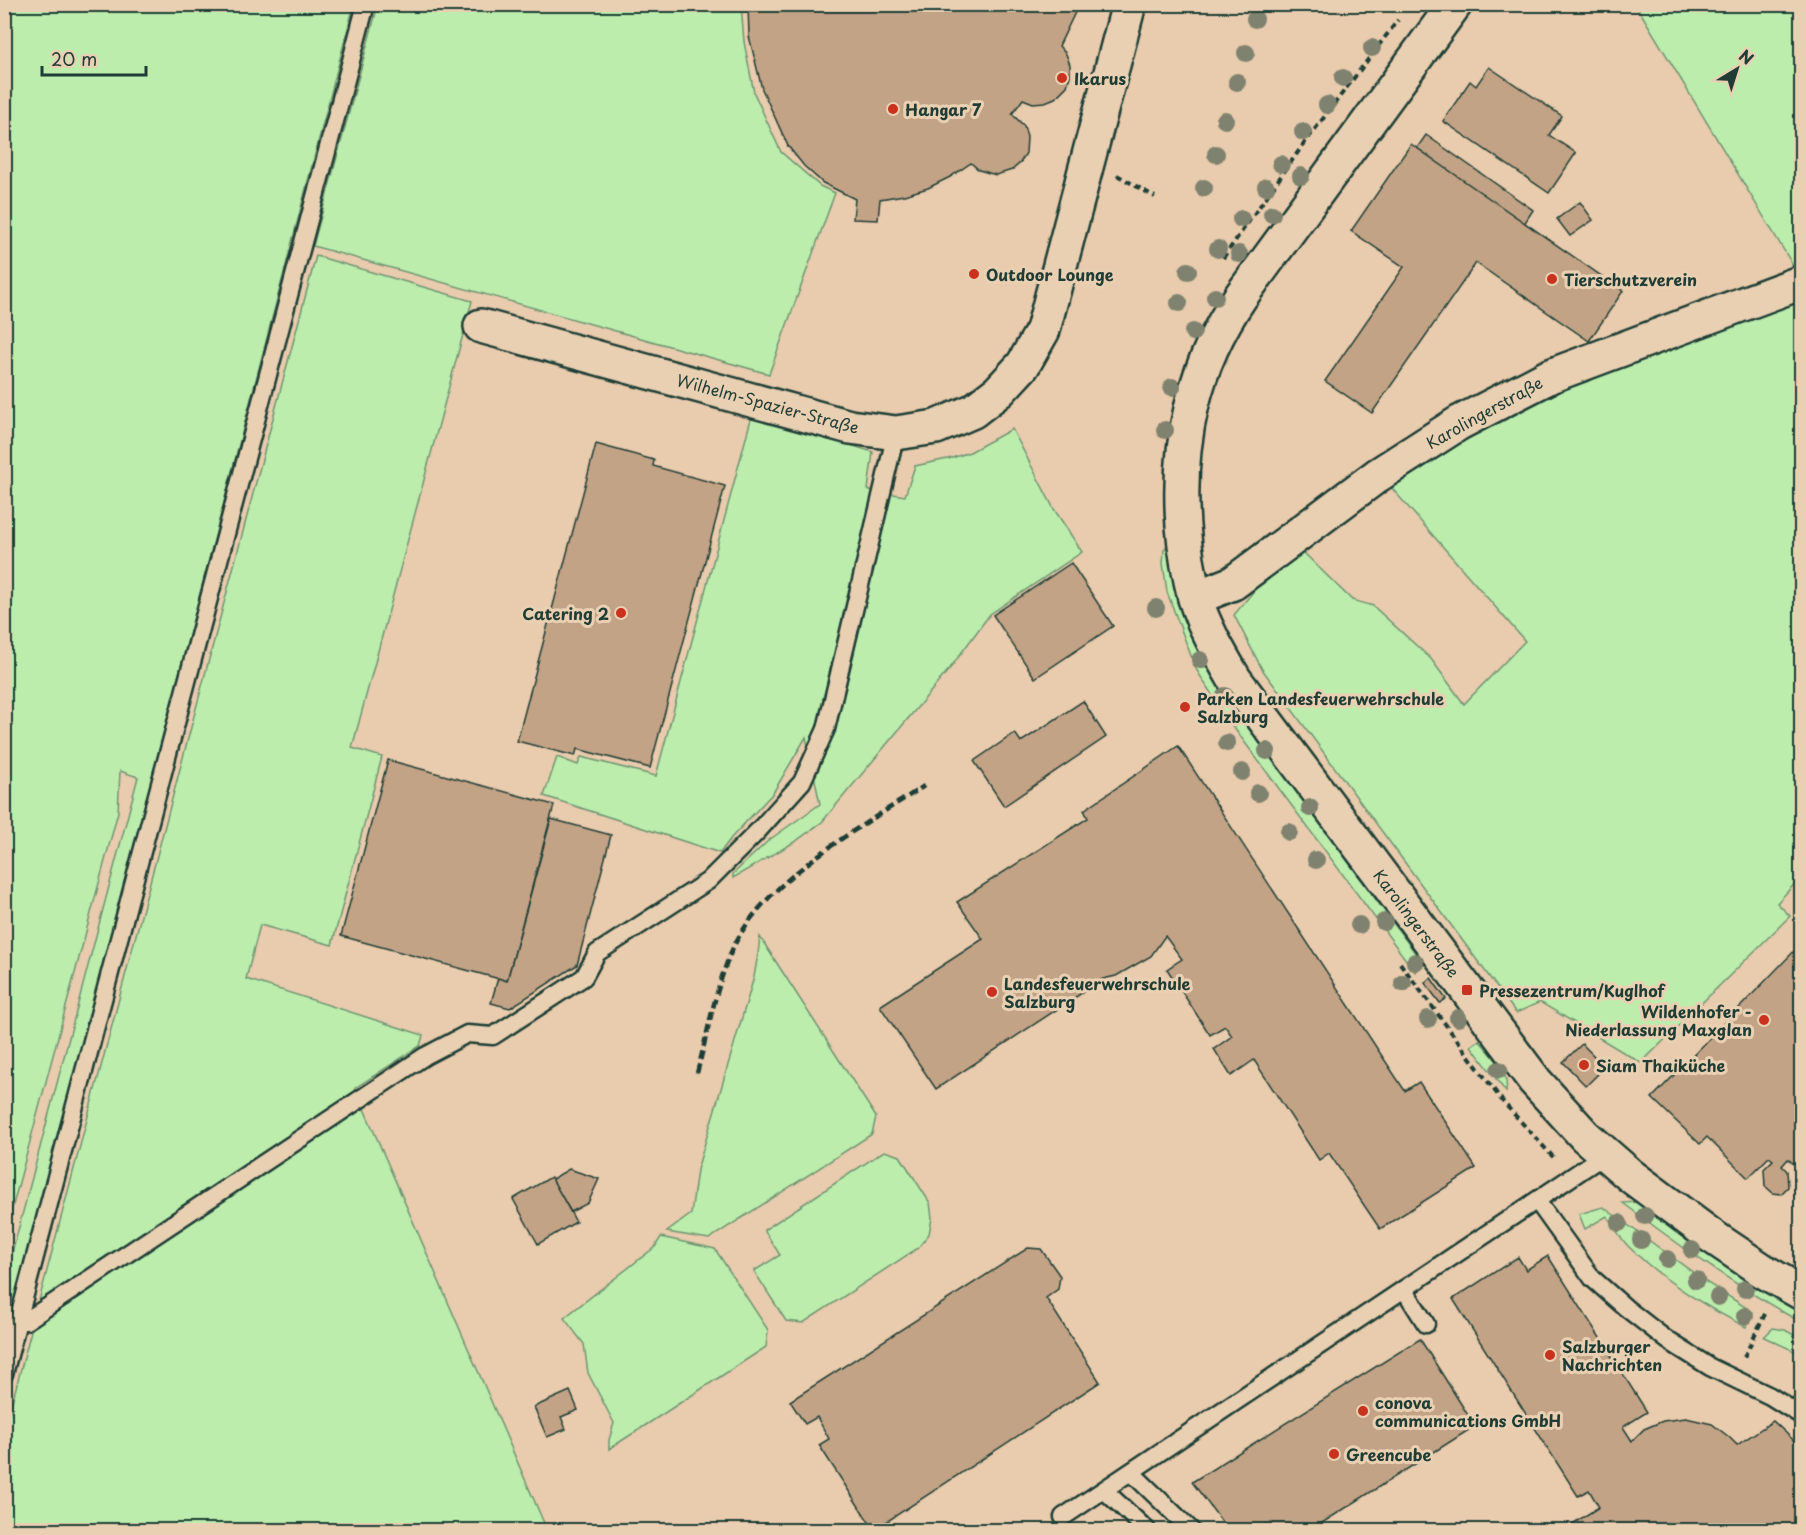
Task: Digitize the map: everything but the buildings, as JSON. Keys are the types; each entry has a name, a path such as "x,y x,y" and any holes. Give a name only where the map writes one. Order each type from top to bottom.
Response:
{"street":[{"name":"Wilhelm-Spazier-Straße","path":"481,326 850,427 896,433 936,427 973,411 999,391 1023,365 1043,330 1129,4"},
{"name":"Karolingerstraße","path":"1455,4 1241,296 1224,321 1210,349 1197,382 1183,454 1181,495 1184,536 1195,598 1213,641 1235,680 1535,1081 1578,1129 1631,1176 1710,1235 1765,1272 1802,1293"},
{"name":"Karolingerstraße","path":"1195,598 1233,583 1378,475 1459,423 1551,376 1802,282"}],"lane":[{"path":"4,1374 366,4"},
{"path":"19,1320 26,1321 425,1056 467,1034 493,1036 584,977 597,953 708,881 758,831 802,782 826,729 896,433"},
{"path":"1063,1517 1606,1154"},
{"path":"1537,1201 1593,1279 1626,1308 1667,1340 1710,1367 1770,1396 1802,1416"},
{"path":"1404,1289 1426,1324"},
{"path":"1131,1472 1191,1530"},
{"path":"1104,1490 1147,1530"}],"path":[{"path":"1219,264 1303,145 1399,19"},
{"path":"1399,961 1503,1102 1573,1177"},
{"path":"1757,1306 1775,1317"},
{"path":"1733,1378 1766,1312"}],"green space":[{"path":"5,4 354,5 5,1339 5,1280 138,777 120,771 118,812 5,1235"},
{"path":"378,5 741,5 744,42 754,93 781,152 820,186 835,193 769,374 313,246"},
{"path":"1636,5 1801,5 1801,270 1797,272"},
{"path":"316,256 472,301 352,748 382,757 332,945 260,925 246,979 423,1035 420,1046 355,1088 547,1530 5,1530 5,1429"},
{"path":"1801,294 1801,877 1777,903 1790,916 1641,1063 1540,1002 1516,1013 1262,669 1234,615 1257,587 1301,550 1352,600 1373,606 1431,659 1464,704 1525,641 1389,485 1445,446 1532,400 1657,354"},
{"path":"752,415 873,452 868,490 905,496 915,466 970,452 1012,429 1054,509 1082,552 990,614 951,667 822,822 796,841 733,878 733,874 769,840 820,804 806,737 773,793 720,853 544,796 557,757 578,765 581,757 656,776"},
{"path":"1170,540 1221,684 1253,732 1424,965 1415,972 1223,713 1196,669 1167,592 1163,563 1164,550"},
{"path":"760,937 876,1117 872,1134 709,1239 667,1232 691,1214 697,1170 754,977"},
{"path":"1479,1040 1502,1070 1506,1092 1471,1046"},
{"path":"884,1151 900,1156 930,1203 932,1218 929,1234 918,1248 803,1323 786,1321 754,1271 780,1255 764,1230"},
{"path":"1638,1202 1759,1287 1801,1311 1801,1322 1710,1266 1623,1203"},
{"path":"1603,1207 1709,1284 1753,1312 1746,1327 1699,1301 1655,1270 1625,1243 1607,1216 1585,1229 1579,1214"},
{"path":"661,1237 715,1249 768,1330 766,1347 609,1449 614,1423 588,1373 584,1344 564,1318 655,1247"},
{"path":"1773,1328 1785,1330 1801,1339 1801,1354 1764,1337"}],"railway":[{"path":"697,1073 721,980 732,950 747,924 767,900 816,857 924,786"}],"place":[{"name":"Ikarus","path":"1062,78"},
{"name":"Hangar 7","path":"893,109"},
{"name":"Outdoor Lounge","path":"974,274"},
{"name":"Tierschutzverein","path":"1552,279"},
{"name":"Catering 2","path":"621,613"},
{"name":"Parken Landesfeuerwehrschule Salzburg","path":"1185,707"},
{"name":"Pressezentrum/Kuglhof","path":"1467,990"},
{"name":"Landesfeuerwehrschule Salzburg","path":"992,992"},
{"name":"Wildenhofer - Niederlassung Maxglan","path":"1764,1020"},
{"name":"Siam Thaiküche","path":"1584,1065"},
{"name":"Salzburger Nachrichten","path":"1550,1355"},
{"name":"conova communications GmbH","path":"1363,1411"},
{"name":"Greencube","path":"1334,1454"}]}
